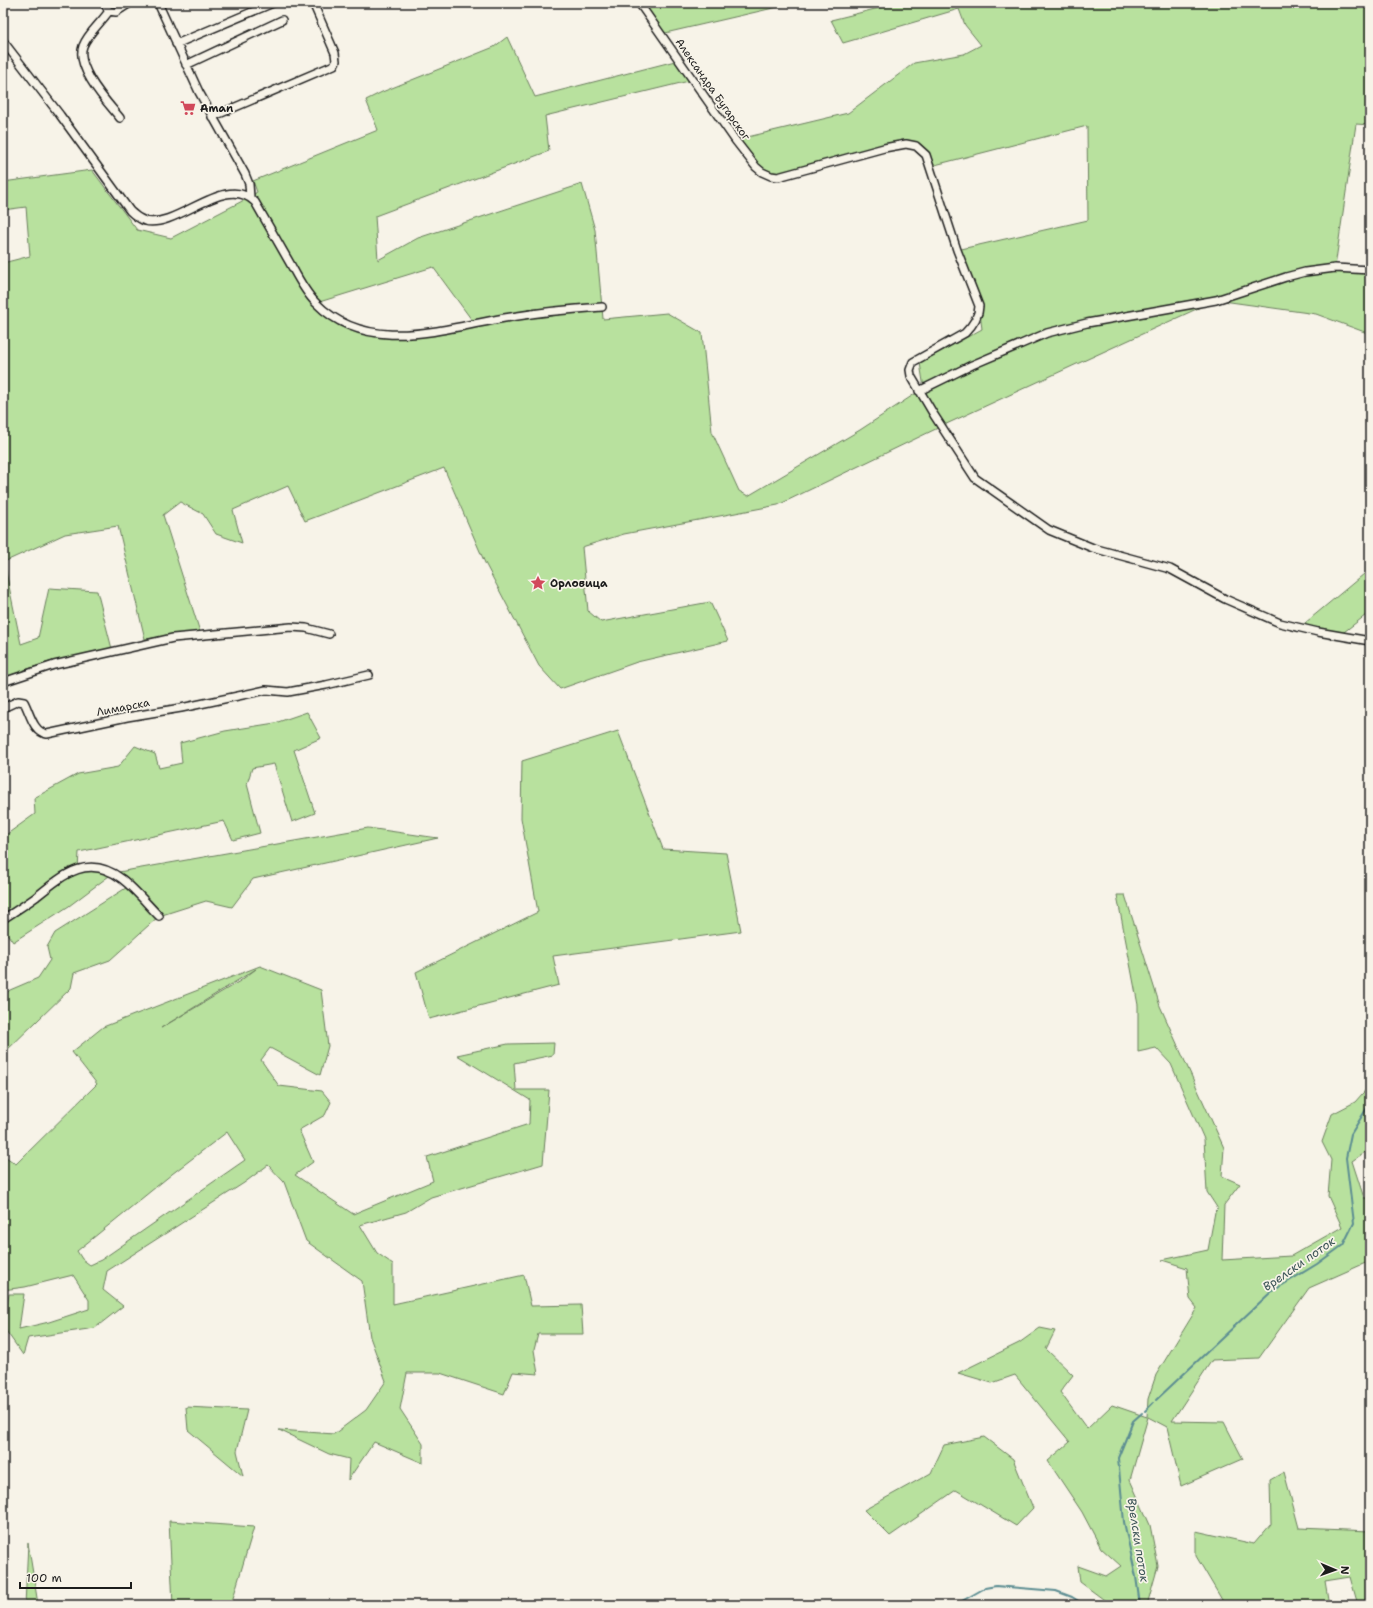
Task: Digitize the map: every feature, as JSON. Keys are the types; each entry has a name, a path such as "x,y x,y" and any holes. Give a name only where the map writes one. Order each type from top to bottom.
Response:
{"street":[{"path":"104,3 109,11 116,12 130,3"},
{"path":"158,3 176,44 212,117 245,174 250,189 250,197"},
{"path":"176,44 273,3"},
{"path":"212,117 334,65 336,61 335,53 313,3"},
{"name":"Александра Бугарског","path":"639,3 754,164 762,172 778,177 884,148 906,144 916,146 926,155 957,250 979,306 979,311 972,326 965,333 912,362 910,370 911,376 919,391"},
{"path":"109,11 84,44 82,59 85,70 120,118"},
{"path":"186,65 282,20"},
{"path":"3,42 130,211 146,221 158,221 217,196 232,194 250,197 255,202 308,294 330,316 344,325 378,334 413,334 512,317 602,307"},
{"path":"1370,270 1335,268 1305,272 1216,300 1087,323 1047,334 972,365 919,391 975,478 1049,530 1093,548 1170,569 1225,599 1280,623 1311,631 1370,641"},
{"path":"3,682 54,665 173,638 291,627 306,628 329,634"},
{"name":"Лимарска","path":"3,708 18,702 24,702 35,726 39,731 47,734 266,690 288,692 369,675"},
{"path":"3,919 61,877 78,870 92,867 105,869 123,879 159,916"}],"green space":[{"path":"639,3 795,3 661,34"},
{"path":"899,3 1370,3 1370,125 1356,124 1335,267 1370,270 1370,334 1316,314 1216,300 942,426 778,505 624,534 582,547 588,611 601,622 710,602 728,641 637,662 560,689 539,666 485,563 444,468 305,521 288,486 233,510 242,543 216,534 203,514 180,502 163,515 200,632 145,639 118,526 65,534 4,562 21,644 38,638 49,588 97,591 112,649 45,663 3,678 3,263 30,256 26,207 3,210 3,182 92,170 137,230 171,238 250,197 257,192 253,181 378,130 366,100 382,92 494,47 507,37 535,97 679,60 693,80 545,116 549,151 375,216 378,260 418,238 582,184 595,230 603,319 667,313 702,333 712,432 739,491 748,496 860,430 924,388 920,363 982,329 979,306 957,250 1088,220 1087,126 931,166 921,149 906,144 778,177 762,172 735,140 848,113 914,63 964,54 981,45 965,25 959,9 843,43 831,20","holes":["433,267 474,323 391,335 344,325 316,303"]},
{"path":"1370,569 1370,612 1340,635 1299,628"},
{"path":"307,712 321,738 294,750 315,813 292,822 274,764 252,768 247,784 260,833 233,840 224,821 79,852 78,870 97,867 113,873 69,906 13,942 3,928 3,837 35,814 34,798 78,774 118,767 135,746 155,754 159,768 182,763 180,743 225,731 275,723"},
{"path":"618,731 663,849 726,853 741,931 553,956 559,985 429,1019 416,972 538,912 521,818 522,761"},
{"path":"368,828 438,838 253,879 232,907 206,901 159,916 110,960 74,973 71,988 3,1054 3,997 10,990 38,978 50,960 47,947 55,933 129,886 113,873"},
{"path":"1117,895 1125,895 1160,1006 1224,1148 1222,1176 1240,1184 1224,1205 1222,1260 1291,1256 1342,1227 1328,1196 1331,1160 1322,1142 1332,1114 1355,1102 1370,1085 1370,1151 1368,1150 1352,1161 1364,1198 1370,1198 1370,1261 1309,1288 1259,1358 1212,1360 1172,1421 1224,1422 1243,1459 1181,1486 1167,1427 1148,1417 1130,1480 1150,1525 1158,1566 1147,1605 1111,1605 1080,1582 1078,1566 1106,1576 1121,1566 1101,1548 1082,1512 1048,1461 1070,1442 1015,1375 992,1383 958,1373 1019,1343 1040,1328 1055,1331 1046,1349 1073,1375 1060,1392 1087,1429 1112,1405 1147,1417 1148,1399 1156,1375 1197,1308 1190,1299 1187,1268 1162,1260 1208,1250 1215,1212 1218,1209 1207,1192 1204,1139 1171,1064 1156,1048 1138,1052 1138,1005"},
{"path":"260,966 321,990 328,1046 320,1075 270,1048 261,1060 279,1086 322,1091 331,1102 325,1115 299,1130 313,1162 295,1175 353,1214 433,1181 427,1157 529,1124 530,1100 457,1055 508,1044 554,1043 553,1055 514,1063 516,1090 549,1090 543,1164 431,1197 406,1212 360,1225 377,1253 393,1264 393,1304 524,1275 531,1306 581,1305 583,1334 538,1334 534,1350 538,1374 513,1372 504,1394 440,1373 407,1373 400,1409 423,1444 423,1463 374,1442 348,1480 349,1459 329,1454 279,1430 334,1434 366,1410 386,1381 370,1337 362,1281 306,1241 284,1182 268,1165 244,1183 107,1271 103,1290 123,1306 95,1328 28,1338 23,1355 4,1328 9,1294 24,1294 19,1329 49,1322 89,1309 89,1300 73,1275 25,1287 3,1290 3,1155 16,1164 97,1084 72,1052 103,1027","holes":["256,969 240,981 161,1028","227,1132 245,1160 101,1260 90,1265 82,1259 77,1251 172,1174"]},
{"path":"186,1407 247,1410 237,1451 243,1476 188,1430"},
{"path":"984,1437 1013,1459 1033,1508 1016,1526 956,1490 890,1536 864,1510 931,1473 944,1445"},
{"path":"1284,1472 1299,1528 1370,1531 1369,1605 1358,1605 1350,1577 1325,1581 1329,1605 1225,1605 1196,1556 1196,1531 1254,1544 1271,1524 1270,1480"},
{"path":"169,1521 254,1527 231,1605 173,1605"},
{"path":"28,1543 38,1604 38,1605 25,1605"}],"waterway":[{"name":"Врелски поток","path":"1156,1400 1271,1292 1317,1264 1343,1245 1354,1223 1346,1158 1351,1134 1370,1103"},
{"name":"Врелски поток","path":"1145,1411 1153,1403"},
{"name":"Врелски поток","path":"1140,1605 1136,1577 1124,1522 1118,1458 1133,1421 1142,1413"},
{"path":"955,1605 985,1588 996,1586 1056,1591 1072,1597 1085,1605"}],"place":[{"name":"Aman","path":"188,108"},
{"name":"Орловица","path":"538,583"}]}
